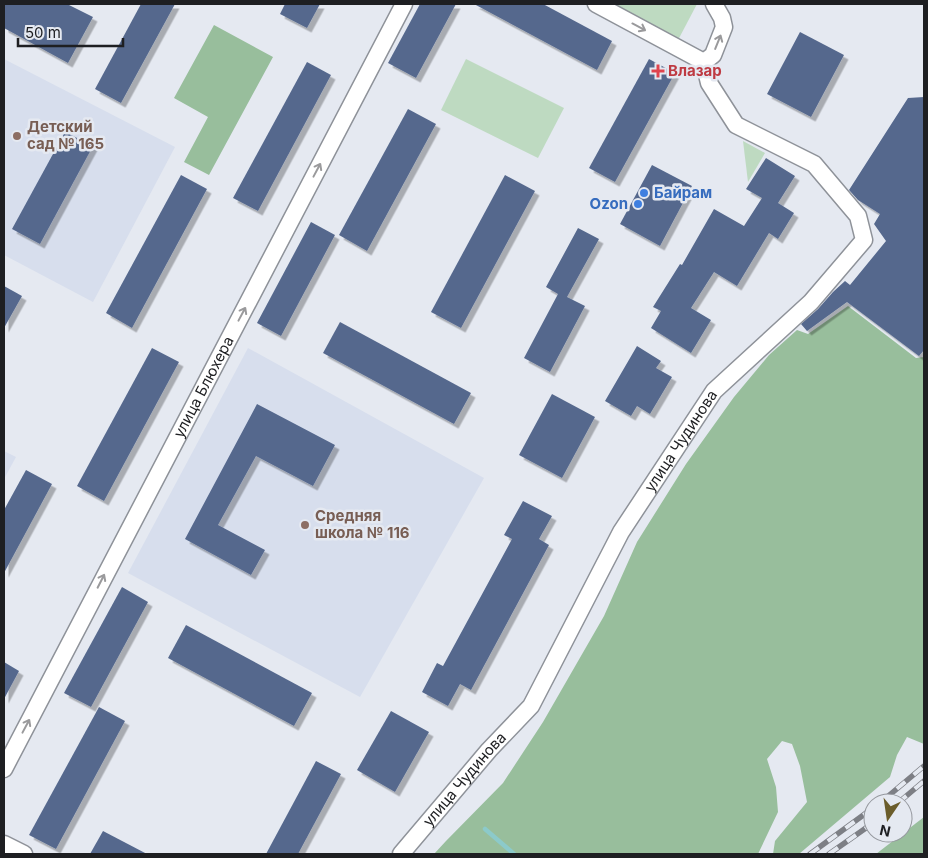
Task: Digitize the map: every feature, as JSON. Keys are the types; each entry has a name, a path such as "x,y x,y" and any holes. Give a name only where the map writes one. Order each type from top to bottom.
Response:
{"street":[{"name":"улица Блюхера","path":"4,769 404,4"},
{"path":"596,4 704,62 713,55 724,27 722,18 714,4"},
{"name":"улица Чудинова","path":"401,854 489,750 531,706 621,532 714,391 811,302 864,240 858,216 814,164 736,125 709,83 704,62"},
{"path":"4,844 24,854"}],"shaded area":[{"path":"4,59 175,147 93,302 4,255"},
{"name":"Средняя школа № 116","path":"248,348 484,478 360,697 128,573"},
{"path":"4,451 16,457 4,479"}],"green space":[{"path":"605,4 697,4 677,42"},
{"path":"214,25 273,57 209,175 184,162 208,117 174,98"},
{"path":"466,59 564,108 538,158 441,110"},
{"path":"743,141 765,153 748,182"},
{"path":"848,306 916,358 924,357 924,744 907,737 897,755 890,777 871,793 863,793 863,800 799,854 773,854 775,841 807,802 800,766 792,744 782,741 767,759 776,787 778,812 758,854 434,854 503,783 543,722 604,616 637,542 686,464 734,397 769,355 797,330 808,334"},
{"path":"924,817 924,854 876,854 890,843 913,843 913,825"}],"building":[{"path":"4,4 67,4 93,17 68,63 4,28"},
{"path":"141,4 175,4 121,103 95,89"},
{"path":"285,4 320,4 307,28 280,14"},
{"path":"420,4 456,4 416,78 388,63"},
{"path":"474,4 543,4 612,41 597,70"},
{"path":"800,32 844,55 811,117 767,94"},
{"path":"649,59 675,73 615,182 589,168"},
{"path":"307,62 331,75 258,211 233,198"},
{"path":"924,97 924,350 919,356 847,302 807,331 801,324 845,281 850,285 886,241 874,224 880,214 858,200 849,190 908,98"},
{"path":"408,109 436,124 367,251 339,235"},
{"path":"65,132 93,146 40,244 12,229"},
{"path":"766,158 795,176 778,203 794,213 778,239 769,233 737,286 714,272 691,308 711,320 691,353 651,328 661,311 653,307 680,264 682,265 714,209 744,226 762,198 746,189"},
{"path":"652,165 692,186 660,246 620,224"},
{"path":"181,175 207,189 132,328 106,313"},
{"path":"505,175 535,191 461,328 431,312"},
{"path":"311,222 335,235 281,336 257,323"},
{"path":"578,228 599,239 567,297 585,306 550,372 524,358 558,294 546,287"},
{"path":"4,286 22,296 4,328"},
{"path":"340,322 471,393 454,424 323,353"},
{"path":"637,346 661,361 656,368 672,377 650,414 637,406 631,416 605,401"},
{"path":"152,348 179,362 104,501 77,486"},
{"path":"552,394 595,417 562,478 519,455"},
{"path":"257,404 335,445 313,486 256,456 218,525 265,550 251,575 185,539"},
{"path":"26,470 52,484 4,573 4,510"},
{"path":"523,501 552,516 539,539 549,545 471,690 460,684 448,706 422,692 437,663 443,666 512,539 504,535"},
{"path":"122,587 148,602 91,707 64,693"},
{"path":"186,625 312,693 294,726 168,658"},
{"path":"4,662 19,671 4,699"},
{"path":"99,707 125,721 56,849 29,835"},
{"path":"391,711 429,732 395,792 357,770"},
{"path":"316,761 341,774 298,854 266,854"},
{"path":"103,831 147,854 90,854"}],"waterway":[{"path":"485,829 514,854"}],"railway":[{"path":"892,793 924,766"},
{"path":"910,793 924,781"},
{"path":"810,854 863,815"},
{"path":"829,854 863,830"}],"place":[{"name":"Влазар","path":"658,71"},
{"name":"Детский сад № 165","path":"17,136"},
{"name":"Байрам","path":"644,193"},
{"name":"Ozon","path":"638,204"},
{"name":"Средняя школа № 116","path":"305,525"}]}
